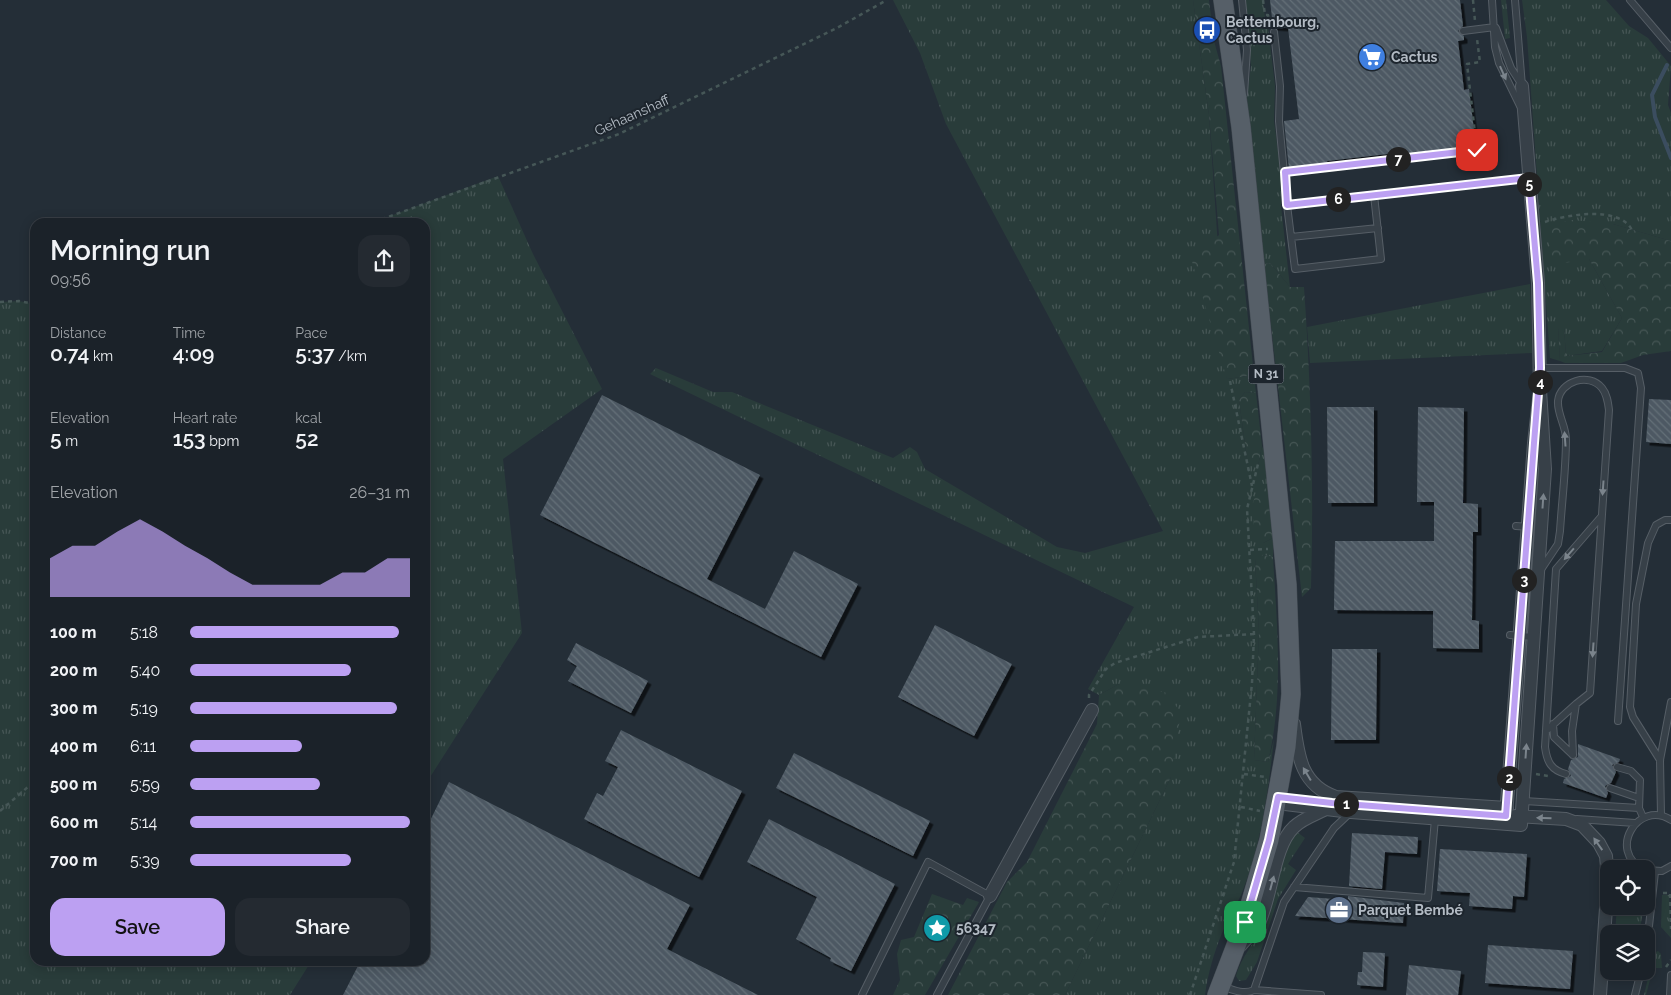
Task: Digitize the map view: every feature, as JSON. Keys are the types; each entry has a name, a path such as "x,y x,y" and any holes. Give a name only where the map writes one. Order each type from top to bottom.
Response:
{"main road":[{"name":"N 31","path":"1219,990 1255,892 1273,804 1291,694 1287,584 1240,127 1222,0"},
{"name":"N 31","path":"1236,0 1241,67 1240,127"}],"street":[{"path":"1273,804 1325,810 1521,825 1545,469 1540,390 1538,283 1522,86"},
{"path":"1507,812 1522,526 1540,390"},
{"path":"1291,694 1299,759 1309,778 1325,793 1336,797 1507,812 1521,817 1566,818 1582,825 1599,843 1606,856 1608,879 1600,995"},
{"path":"990,896 1092,710"},
{"path":"1273,804 1332,803 1507,812"},
{"path":"1233,956 1257,925 1268,897 1283,843 1292,828 1325,810"}],"lane":[{"path":"1240,127 1247,66 1242,0"},
{"path":"1492,0 1495,47 1499,62 1525,115"},
{"path":"1515,0 1522,86"},
{"path":"1630,0 1671,48"},
{"path":"1463,31 1495,27"},
{"path":"1495,27 1511,68 1522,86"},
{"path":"1274,32 1280,86 1279,122 1294,269 1381,259 1374,195"},
{"path":"1287,205 1529,178"},
{"path":"1291,237 1378,228"},
{"path":"1540,368 1625,368 1638,373 1641,388 1618,721"},
{"path":"1537,576 1558,544 1560,531 1566,436 1558,401 1562,390 1570,383 1581,379 1592,381 1602,388 1607,397 1609,410 1590,693 1546,731"},
{"path":"1566,774 1557,772 1547,762 1546,731 1556,569 1601,517"},
{"path":"1660,760 1633,716 1630,707 1636,604 1648,543 1656,525 1665,520 1671,520"},
{"path":"1522,526 1541,527"},
{"path":"1515,635 1533,637"},
{"path":"1661,815 1660,760 1671,702"},
{"path":"1553,724 1554,737 1573,754 1572,731 1576,704"},
{"path":"1617,767 1632,771 1640,780 1639,808 1643,817"},
{"path":"1610,788 1639,798"},
{"path":"1523,801 1639,808"},
{"path":"1219,990 1249,994 1254,990 1284,902 1334,828 1351,812"},
{"path":"1632,860 1626,845 1630,829 1635,823 1643,817 1661,815 1671,820"},
{"path":"1294,887 1428,898 1435,818"},
{"path":"1566,818 1635,823"},
{"path":"862,995 928,862 990,896 937,995"},
{"path":"1655,872 1671,866"},
{"path":"1670,995 1671,974"},
{"path":"1635,995 1639,980"},
{"path":"1254,990 1321,995"}],"path":[{"name":"Gehaanshaff","path":"385,218 618,134 826,33 887,0"},
{"path":"1263,0 1264,15"},
{"path":"1285,172 1477,150 1467,64 1480,62 1473,0"},
{"path":"1478,50 1484,49"},
{"path":"1541,223 1563,216 1598,215 1624,219 1632,230"},
{"path":"0,302 20,301 30,303"},
{"path":"1230,381 1252,488"},
{"path":"1190,995 1234,862 1241,808 1252,683 1254,634 1247,509 1259,460"},
{"path":"1092,710 1089,695 1106,669 1115,663 1198,637 1254,634"},
{"path":"1244,774 1270,778"},
{"path":"0,811 30,785"},
{"path":"1241,808 1273,804"},
{"path":"1655,893 1670,893 1671,929"}],"green space":[{"path":"893,0 1193,0 1209,115 1227,379 1254,375 1256,393 1245,392 1239,400 1248,466 1258,466 1262,446 1266,455 1271,512 1263,543 1273,538 1273,557 1264,555 1255,559 1259,632 1254,760 1268,762 1274,739 1266,799 1254,858 1241,895 1219,941 1205,995 1065,995 1171,777 1119,684 1099,695 1088,689 1134,607 650,374 656,368 713,392 732,392 893,458 910,447 917,452 925,469 1057,547 1085,553 1163,531 946,124 920,53"},
{"path":"1193,0 1209,0 1214,41 1221,66 1254,375 1227,379 1191,258 1219,235 1209,115"},
{"path":"1245,0 1263,0 1265,18 1267,18 1275,86 1274,121 1281,173 1281,206 1290,287 1270,263 1264,264 1248,125 1247,96 1251,66"},
{"path":"1501,0 1506,0 1510,38 1505,39"},
{"path":"1522,0 1606,0 1629,26 1648,38 1671,66 1668,105 1671,113 1671,241 1613,224 1589,259 1622,318 1602,351 1566,356 1564,327 1558,327 1560,361 1550,358 1527,37"},
{"path":"498,176 533,254 602,389 503,459 522,633 430,777 430,218 385,218"},
{"path":"1572,220 1613,224 1671,241 1671,351 1643,355 1621,363 1565,363 1560,361 1558,327 1564,327 1566,356 1602,352 1622,318 1589,259 1551,265 1549,225"},
{"path":"1270,263 1290,287 1304,287 1310,400 1312,512 1311,588 1302,597 1264,264"},
{"path":"1530,284 1532,353 1310,363 1307,327"},
{"path":"19,301 30,303 30,966 308,966 290,995 0,995 0,302"},
{"path":"1245,392 1256,393 1262,446 1258,466 1248,466 1239,400"},
{"path":"1259,486 1265,486 1271,512 1273,538 1263,543 1255,539 1252,505"},
{"path":"1264,555 1273,557 1278,660 1276,712 1268,762 1254,760 1259,632 1255,558"},
{"path":"1119,684 1164,692 1181,712 1171,777 1065,995 948,995 1007,882 1027,862 1097,724 1099,695"},
{"path":"1297,832 1305,838 1288,864 1296,870 1278,899 1257,962 1246,980 1239,981 1236,976 1238,969 1262,925 1280,865 1290,842"},
{"path":"932,894 963,905 967,898 979,902 925,995 893,995 900,980 897,954 901,940 914,937"},
{"path":"1662,895 1669,895 1671,938 1661,927"},
{"path":"1616,915 1642,915 1641,925 1616,925"},
{"path":"1658,951 1661,954 1662,968 1655,968 1655,952"},
{"path":"1648,980 1650,980 1646,995 1644,995"}],"building":[{"path":"1270,0 1460,0 1463,26 1458,31 1464,36 1464,40 1458,41 1464,90 1469,89 1476,147 1397,157 1396,153 1327,161 1328,164 1289,169 1284,121 1299,119 1288,28 1273,27"},
{"path":"602,395 760,475 707,579 765,609 794,551 858,584 821,657 540,515"},
{"path":"1649,399 1671,400 1671,444 1646,442"},
{"path":"1327,407 1374,407 1374,503 1328,503"},
{"path":"1418,407 1464,408 1463,503 1478,504 1478,532 1473,532 1472,620 1479,621 1479,649 1433,648 1433,611 1334,610 1335,541 1434,541 1434,502 1417,502"},
{"path":"935,625 1012,664 974,736 898,697"},
{"path":"576,643 648,681 631,713 568,681 577,666 567,660"},
{"path":"1332,649 1377,649 1376,740 1331,740"},
{"path":"621,730 742,791 699,877 584,819 597,793 603,796 618,767 605,761"},
{"path":"1578,744 1620,759 1619,762 1612,765 1616,772 1611,783 1605,786 1608,793 1606,798 1563,783 1564,779 1571,776 1568,769 1571,760 1578,757"},
{"path":"794,753 930,821 913,856 776,788"},
{"path":"449,782 690,905 667,949 758,995 343,995 358,966 430,966 430,821"},
{"path":"769,819 895,884 851,971 830,961 831,958 796,939 817,897 747,862"},
{"path":"1352,833 1418,837 1417,854 1385,852 1382,889 1349,886"},
{"path":"1440,849 1527,854 1524,897 1513,896 1512,909 1469,906 1470,893 1437,891"},
{"path":"1348,896 1404,903 1403,923 1295,916 1308,897 1348,900"},
{"path":"1488,945 1573,951 1570,989 1485,983"},
{"path":"1363,952 1385,953 1383,987 1357,985 1358,972 1362,972"},
{"path":"1409,965 1461,971 1458,995 1406,995"}],"waterway":[{"path":"1667,65 1652,95 1655,117 1671,158"}],"place":[{"name":"Bettembourg, Cactus","path":"1207,30"},
{"name":"Cactus","path":"1372,57"},
{"name":"Parquet Bembé","path":"1339,910"},
{"name":"56347","path":"937,928"}],"route":[{"path":"1245,922 1269,840 1278,797 1506,816 1534,443 1540,390 1538,283 1529,178 1287,205 1285,172 1477,150"}]}
